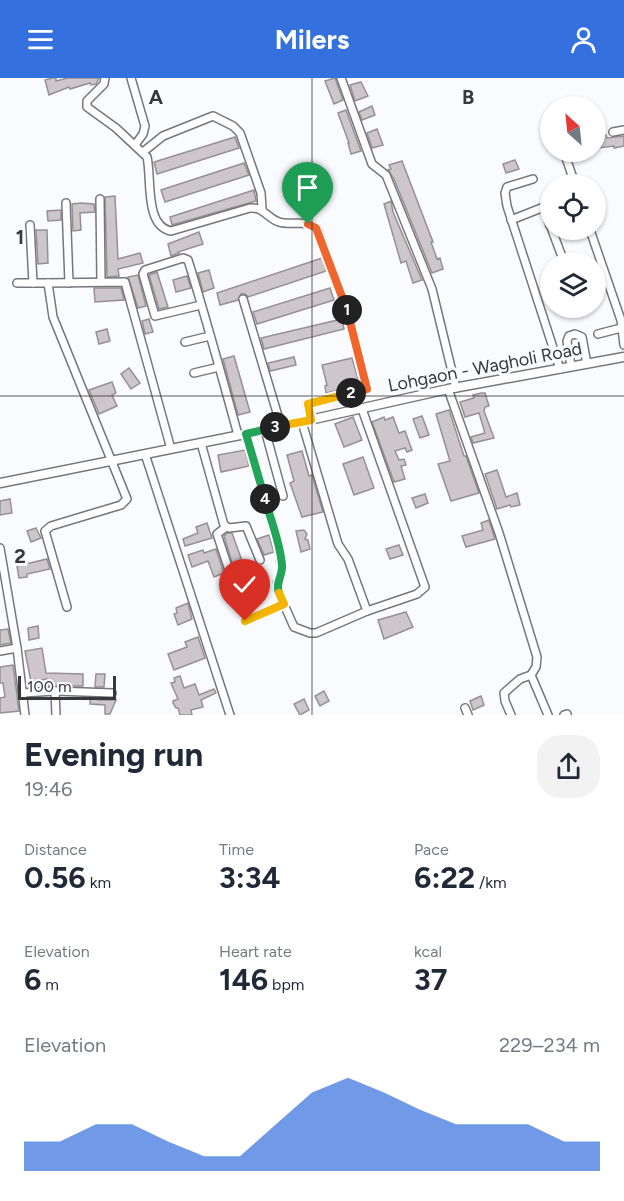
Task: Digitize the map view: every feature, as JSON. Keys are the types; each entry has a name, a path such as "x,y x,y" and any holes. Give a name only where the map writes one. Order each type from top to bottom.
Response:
{"main road":[{"name":"Lohgaon - Wagholi Road","path":"0,483 265,430 452,389 624,357"}],"street":[{"path":"105,78 104,84 87,101 87,107 116,128 147,157 149,190 156,222 164,230 171,231 250,208 262,209 277,222 308,224 316,228 348,315 367,389 308,404 306,421 338,544 348,559 367,611"},
{"path":"131,78 145,126 143,135 135,145"},
{"path":"342,78 372,164 386,175 432,289 452,389 537,657 536,667 531,675 520,679 504,693 503,696 511,715"},
{"path":"142,152 163,136 213,116 233,126 240,133 261,194 262,209"},
{"path":"613,132 624,130"},
{"path":"533,178 507,187 505,193 511,219 560,369"},
{"path":"100,199 101,282"},
{"path":"66,203 69,282"},
{"path":"511,219 540,208"},
{"path":"30,225 33,283"},
{"path":"593,240 621,328 624,345"},
{"path":"201,305 155,316 143,274 145,270 186,259 201,305 219,367 279,548 282,573 277,589 294,627 303,632 316,633 367,611 417,594 425,587 362,409"},
{"path":"17,283 125,282 171,449"},
{"path":"48,283 53,317 110,461 126,495 124,503 51,526 45,531 67,607"},
{"path":"243,299 281,426"},
{"path":"598,334 621,328"},
{"path":"572,366 567,341 569,336 575,334 582,337 587,364"},
{"path":"185,342 210,336"},
{"path":"194,374 219,367"},
{"path":"265,430 283,496"},
{"path":"201,443 222,521 226,527"},
{"path":"145,454 230,715"},
{"path":"235,588 217,534 226,527 246,526 260,560"},
{"path":"0,548 18,648 25,715"},
{"path":"245,621 284,604"},
{"path":"0,651 18,648"},
{"path":"531,675 548,715"},
{"path":"23,693 56,691 112,693"},
{"path":"56,691 56,715"}],"building":[{"path":"56,78 56,81 68,78 99,78 96,84 91,85 90,83 70,89 69,87 49,95 45,80"},
{"path":"335,78 343,100 334,104 325,81"},
{"path":"361,82 368,96 355,101 350,85"},
{"path":"372,106 375,115 362,120 359,112"},
{"path":"346,110 361,151 351,154 338,113"},
{"path":"377,129 383,145 372,148 367,133"},
{"path":"606,135 607,138 624,136 624,146 614,148 614,146 606,147"},
{"path":"235,137 239,148 157,174 154,162"},
{"path":"515,160 519,169 506,173 503,164"},
{"path":"402,161 433,242 431,242 437,259 440,258 443,269 432,273 394,179 388,170 391,169 389,165"},
{"path":"244,163 249,175 165,202 161,190"},
{"path":"254,190 256,201 172,225 170,217"},
{"path":"115,196 118,259 140,253 143,263 118,269 119,276 107,277 105,197"},
{"path":"391,201 393,212 422,280 413,283 406,261 401,263 384,204"},
{"path":"72,204 94,204 95,212 80,213 81,230 73,231"},
{"path":"61,210 61,220 48,221 47,211"},
{"path":"36,230 47,230 48,263 38,264"},
{"path":"199,232 203,244 171,256 168,244"},
{"path":"322,258 326,271 248,297 241,294 238,300 220,305 217,293"},
{"path":"209,270 214,288 203,292 198,273"},
{"path":"157,272 168,307 159,309 149,275"},
{"path":"138,275 146,306 138,308 128,277"},
{"path":"187,276 191,288 176,292 173,280"},
{"path":"94,288 121,288 124,300 95,302"},
{"path":"330,288 334,300 257,324 253,312"},
{"path":"149,319 153,332 145,334 142,321"},
{"path":"342,319 344,329 264,349 261,338"},
{"path":"107,329 110,341 99,344 96,332"},
{"path":"234,356 250,412 238,415 223,359"},
{"path":"294,357 296,365 270,371 268,363"},
{"path":"352,358 360,385 326,393 325,386 327,385 322,365"},
{"path":"129,368 140,383 131,389 121,374"},
{"path":"112,382 116,393 112,395 117,406 99,414 89,390"},
{"path":"485,393 489,406 485,407 484,411 494,438 473,443 471,437 485,433 479,413 465,417 460,402 474,398 473,395"},
{"path":"449,410 479,493 451,501 438,464 450,461 436,414"},
{"path":"422,416 429,435 420,438 413,419"},
{"path":"353,417 362,440 344,447 335,424"},
{"path":"384,417 385,420 393,417 399,433 405,431 412,450 407,452 405,448 395,451 399,460 404,459 406,465 401,466 405,479 394,482 372,422"},
{"path":"245,450 249,466 221,472 218,455"},
{"path":"302,451 323,512 302,517 290,483 294,481 287,455"},
{"path":"363,457 374,488 354,495 343,464"},
{"path":"497,470 506,497 517,493 520,505 497,509 485,474"},
{"path":"425,494 428,503 416,508 412,498"},
{"path":"10,499 12,513 0,515 0,501"},
{"path":"489,520 495,539 466,547 462,536 483,530 481,523"},
{"path":"207,523 212,538 185,546 183,539 198,533 196,527"},
{"path":"36,528 41,538 31,542 27,531"},
{"path":"304,530 310,549 301,552 296,531"},
{"path":"232,533 245,569 256,565 264,590 251,596 247,587 240,589 224,536"},
{"path":"269,535 274,552 264,555 257,539"},
{"path":"399,545 403,555 390,559 386,549"},
{"path":"216,549 224,573 214,577 208,561 192,567 188,555"},
{"path":"47,559 50,569 19,578 17,566"},
{"path":"188,603 192,619 178,625 174,614 177,613 176,608"},
{"path":"406,612 413,627 384,639 378,620"},
{"path":"38,626 39,638 29,640 28,628"},
{"path":"8,629 11,643 0,645 0,630"},
{"path":"198,637 205,658 174,670 168,654 187,647 185,642"},
{"path":"42,648 46,673 83,674 83,686 47,686 47,679 31,682 25,651"},
{"path":"13,665 19,711 0,713 0,698 5,697 3,683 0,683 0,667"},
{"path":"96,674 105,674 104,687 95,687"},
{"path":"180,676 184,688 195,684 199,695 214,689 216,693 201,700 203,707 191,710 192,715 180,715 173,703 178,699 171,683 175,682 174,678"},
{"path":"324,691 329,701 320,706 315,696"},
{"path":"481,696 484,705 473,710 470,701"},
{"path":"90,698 116,700 110,714 105,714 105,705 90,704"},
{"path":"304,699 309,710 300,715 294,704"}],"route":[{"path":"245,621 284,604 277,589 282,573 279,548 246,434 311,420 308,404 367,389 348,315 316,228 308,224"}]}
